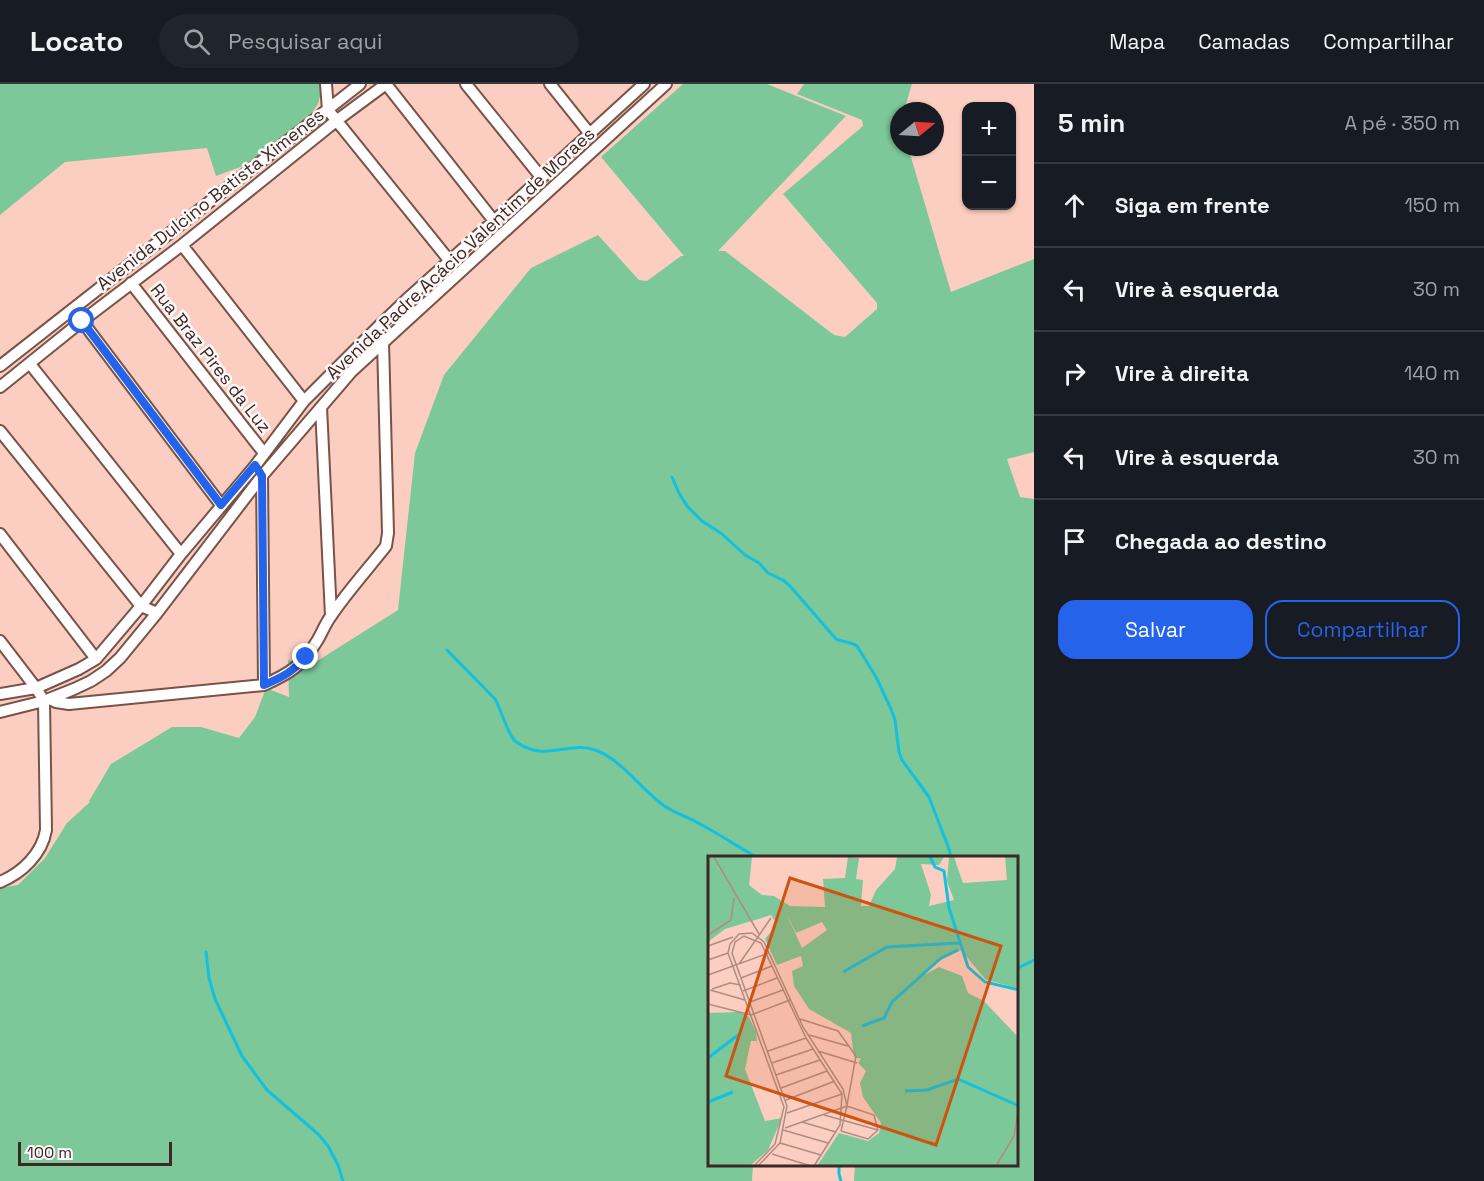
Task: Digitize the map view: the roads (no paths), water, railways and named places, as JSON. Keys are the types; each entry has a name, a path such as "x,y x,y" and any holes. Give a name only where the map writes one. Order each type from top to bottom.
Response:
{"street":[{"path":"326,84 328,110 459,272"},
{"name":"Avenida Dulcino Batista Ximenes","path":"0,366 360,84"},
{"path":"386,84 494,221"},
{"name":"Avenida Dulcino Batista Ximenes","path":"0,387 386,84"},
{"path":"466,84 541,177"},
{"path":"550,84 590,134"},
{"name":"Avenida Padre Acácio Valentim de Moraes","path":"0,712 47,700 91,681 120,658 262,476 352,371 666,84"},
{"path":"637,86 647,102"},
{"name":"Avenida Padre Acácio Valentim de Moraes","path":"0,694 36,688 96,659 255,465 304,401 389,316 590,134 637,86"},
{"path":"182,245 304,401"},
{"name":"Rua Braz Pires da Luz","path":"131,283 264,453"},
{"path":"82,321 221,505"},
{"path":"0,641 47,700 69,704 264,685 295,669 306,657 331,616 386,546 388,533 383,342"},
{"path":"344,361 352,371"},
{"path":"30,364 181,554"},
{"path":"321,407 331,616"},
{"path":"0,431 141,606 157,613"},
{"path":"255,465 262,476 264,685"},
{"path":"0,534 96,659"},
{"path":"0,882 12,877 23,868 45,840 47,700"}],"waterway":[{"path":"672,477 687,506 702,521 722,534 745,555 759,563 768,573 790,586 836,639 857,646 876,677 891,709 902,760 929,797 951,856"},
{"path":"447,650 495,699 515,741 536,751 585,748 604,754 614,760 663,805 754,856"},
{"path":"206,952 209,978 215,999 242,1056 267,1090 318,1134 328,1146 343,1181"},
{"path":"1019,968 1034,960"},
{"path":"839,1166 841,1181"}]}
